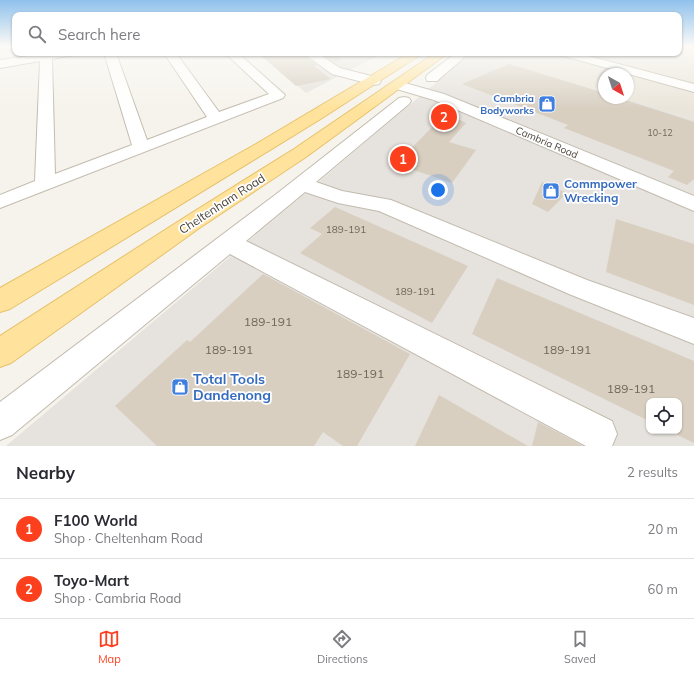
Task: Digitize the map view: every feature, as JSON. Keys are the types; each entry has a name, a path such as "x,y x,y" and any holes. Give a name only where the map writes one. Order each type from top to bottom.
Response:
{"main road":[{"path":"0,301 93,245 258,150 396,67"},
{"path":"374,81 401,93 426,67"},
{"name":"Cheltenham Road","path":"0,353 184,228 300,154 374,114"}],"street":[{"path":"45,184 46,67"},
{"path":"115,67 141,148"},
{"path":"180,67 216,119"},
{"path":"0,202 278,95 246,67"},
{"path":"331,67 337,71 374,81"},
{"path":"432,78 445,67"},
{"path":"617,67 694,88"},
{"path":"0,423 302,184 374,114 401,93"},
{"name":"Cambria Road","path":"401,93 439,97 694,204"},
{"path":"302,184 338,197 384,205 578,287 694,330"},
{"path":"228,242 599,434"}],"shaded area":[{"path":"275,67 356,67 306,93"},
{"path":"455,67 525,67 598,90 598,104 634,104 634,101 694,120 694,446 6,446"},
{"path":"525,67 694,67 694,120 634,101 634,68 598,68 598,90"}],"building":[{"path":"274,67 315,67 331,79 296,86"},
{"path":"502,67 518,67 598,91 598,104 634,103 694,122 694,179 687,185 668,177 674,171 564,128 568,125 462,84"},
{"path":"446,113 466,123 449,142 476,150 452,183 396,164"},
{"path":"542,182 567,193 548,212 532,204"},
{"path":"335,207 468,266 432,323 300,253 322,234 310,228"},
{"path":"616,219 694,244 694,305 606,272"},
{"path":"263,274 410,354 357,446 343,446 323,432 314,446 157,446 115,406 187,340 190,342"},
{"path":"497,278 694,361 694,443 675,434 682,434 682,398 646,398 646,420 472,334"},
{"path":"439,395 528,446 415,446"},
{"path":"538,422 583,446 532,446"}],"place":[{"name":"Cambria Bodyworks","path":"547,104"},
{"name":"Toyo-Mart","path":"444,117"},
{"name":"F100 World","path":"403,159"},
{"name":"Commpower Wrecking","path":"551,191"},
{"name":"Total Tools Dandenong","path":"180,387"}]}
